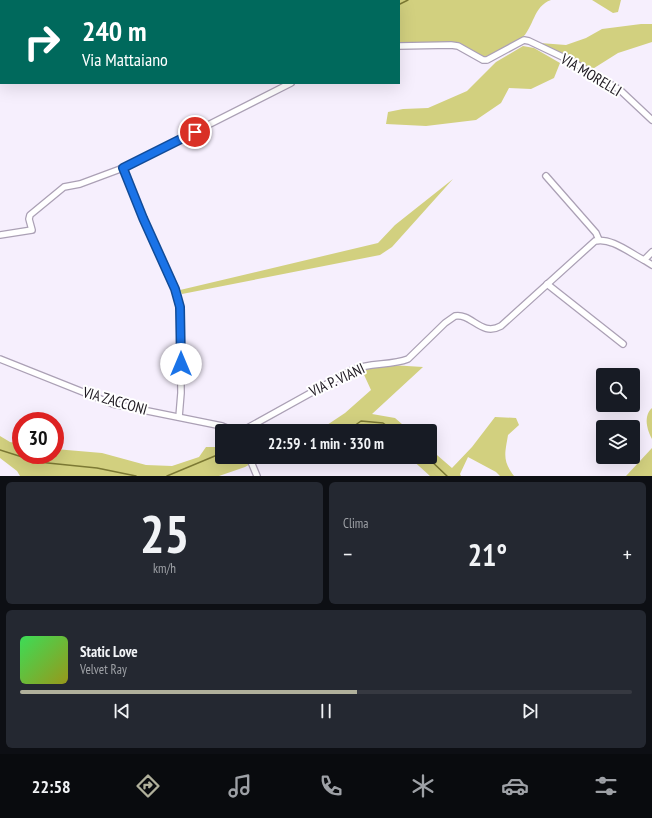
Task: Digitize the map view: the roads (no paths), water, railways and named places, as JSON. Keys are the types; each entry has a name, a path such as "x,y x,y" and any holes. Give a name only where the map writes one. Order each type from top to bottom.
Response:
{"street":[{"name":"VIA MORELLI","path":"400,46 458,46 487,60 524,40 546,48 620,90 652,120"},
{"path":"0,236 32,230 29,219 30,215 64,187 80,184 123,168 289,84"},
{"path":"123,168 143,218 175,289 180,307 181,393 179,417"},
{"path":"546,176 596,233 599,240 613,243 652,265"},
{"name":"VIA P. VIANI","path":"255,424 356,368 367,365 401,362 408,359 445,323 455,316 465,318 486,329 495,329 501,326 591,243 599,240"},
{"path":"644,260 652,252"},
{"path":"547,284 622,344"},
{"name":"VIA ZACCONI","path":"0,359 113,404 215,425"},
{"path":"252,464 257,476"}],"waterway":[{"path":"400,4 408,0"},
{"path":"357,424 361,421 384,424"},
{"path":"0,450 38,462 97,468 136,476"},
{"path":"167,476 215,456"},
{"path":"434,464 447,476"}]}
